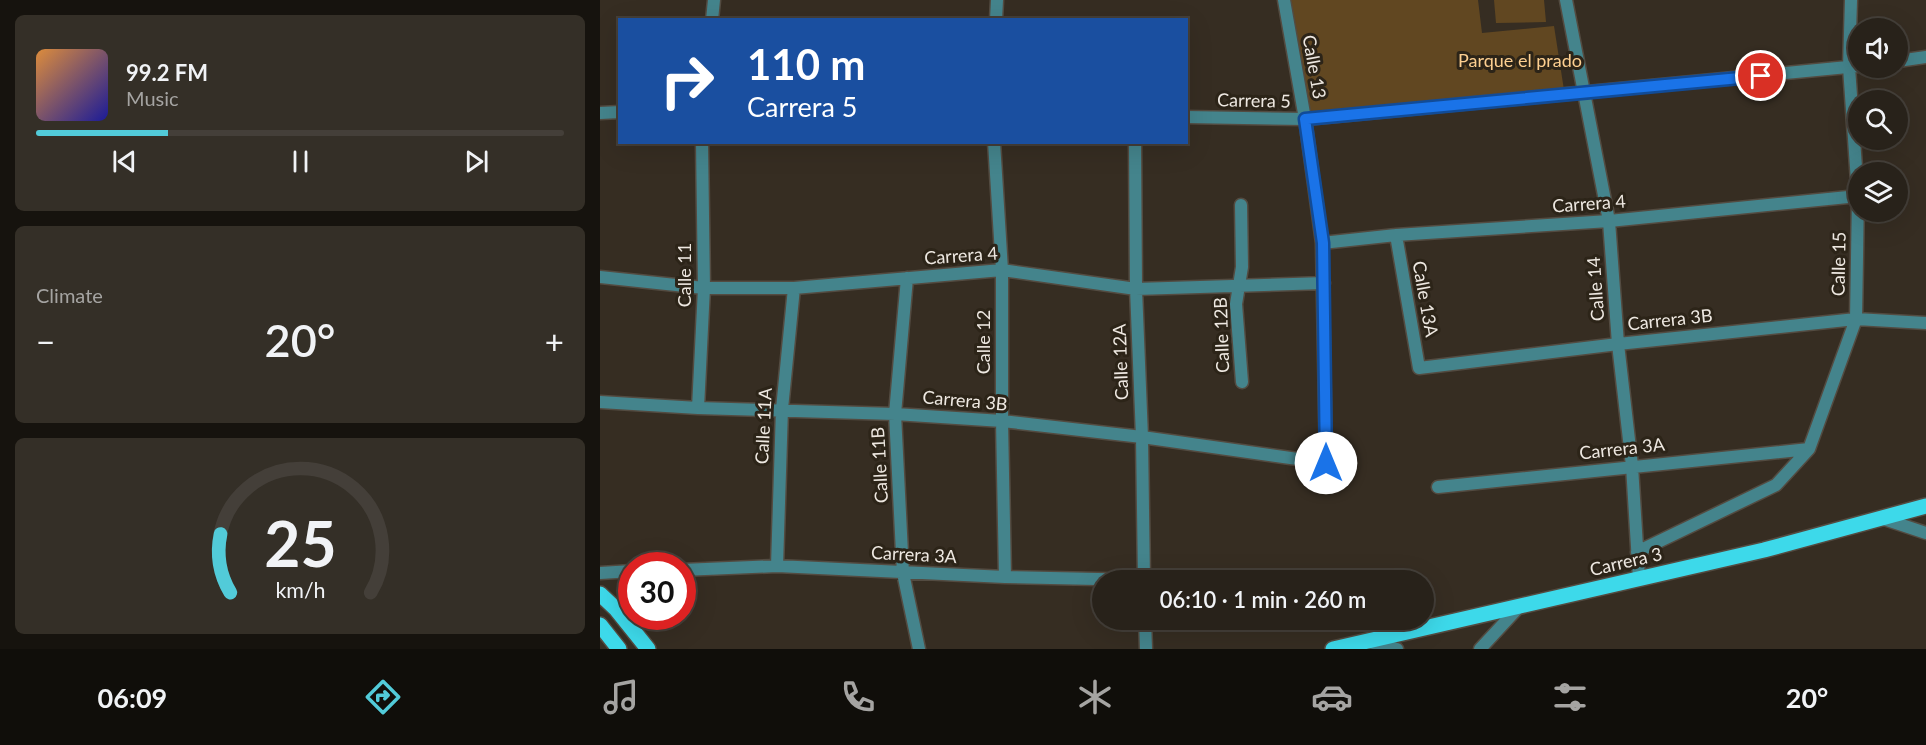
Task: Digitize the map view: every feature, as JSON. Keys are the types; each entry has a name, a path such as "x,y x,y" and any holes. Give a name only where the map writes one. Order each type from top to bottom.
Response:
{"main road":[{"name":"Carrera 3","path":"1333,649 1639,579 1884,519 1926,506"},
{"path":"600,594 616,609 648,649"},
{"path":"600,625 619,649"}],"street":[{"path":"712,18 714,0"},
{"path":"996,18 997,0"},
{"name":"Calle 13","path":"1284,0 1305,119 1323,243 1326,463"},
{"name":"Calle 14","path":"1566,0 1609,221 1618,344 1632,466 1639,579"},
{"name":"Calle 15","path":"1851,0 1852,18"},
{"path":"1908,60 1926,57"},
{"name":"Carrera 5","path":"1188,117 1305,119 1848,68"},
{"name":"Calle 15","path":"1854,78 1857,162"},
{"path":"600,113 618,112"},
{"name":"Calle 11","path":"698,408 704,288 702,144"},
{"name":"Calle 12","path":"994,144 1002,270 1005,577"},
{"name":"Calle 12A","path":"1135,144 1136,289 1142,437 1144,570"},
{"name":"Carrera 4","path":"1323,243 1396,235 1609,221 1848,197"},
{"name":"Calle 12B","path":"1241,205 1242,267 1236,304 1242,382"},
{"name":"Calle 15","path":"1809,449 1856,319 1858,222"},
{"name":"Calle 13A","path":"1396,235 1419,368"},
{"name":"Carrera 4","path":"600,277 704,288 794,288 1002,270 1136,289 1324,283"},
{"name":"Calle 11B","path":"907,278 895,414 903,573 919,649"},
{"name":"Calle 11A","path":"777,566 782,409 794,288"},
{"name":"Carrera 3B","path":"1419,368 1856,319 1926,323"},
{"name":"Carrera 3B","path":"600,402 698,408 895,414 1002,422 1142,437 1326,463"},
{"path":"1637,552 1776,485 1809,449"},
{"name":"Carrera 3A","path":"1438,487 1809,449"},
{"path":"1884,519 1926,533"},
{"name":"Carrera 3A","path":"696,569 777,566 903,573 1092,579"},
{"path":"600,573 618,572"},
{"path":"1480,649 1518,608"},
{"path":"1145,630 1146,649"},
{"path":"1368,641 1397,649"}],"green space":[{"name":"Parque el prado","path":"1290,0 1478,0 1482,33 1554,26 1564,90 1311,112 1297,50"},
{"path":"1494,0 1544,0 1546,22 1496,23"}],"route":[{"path":"1326,463 1323,243 1305,119 1761,76"}]}
